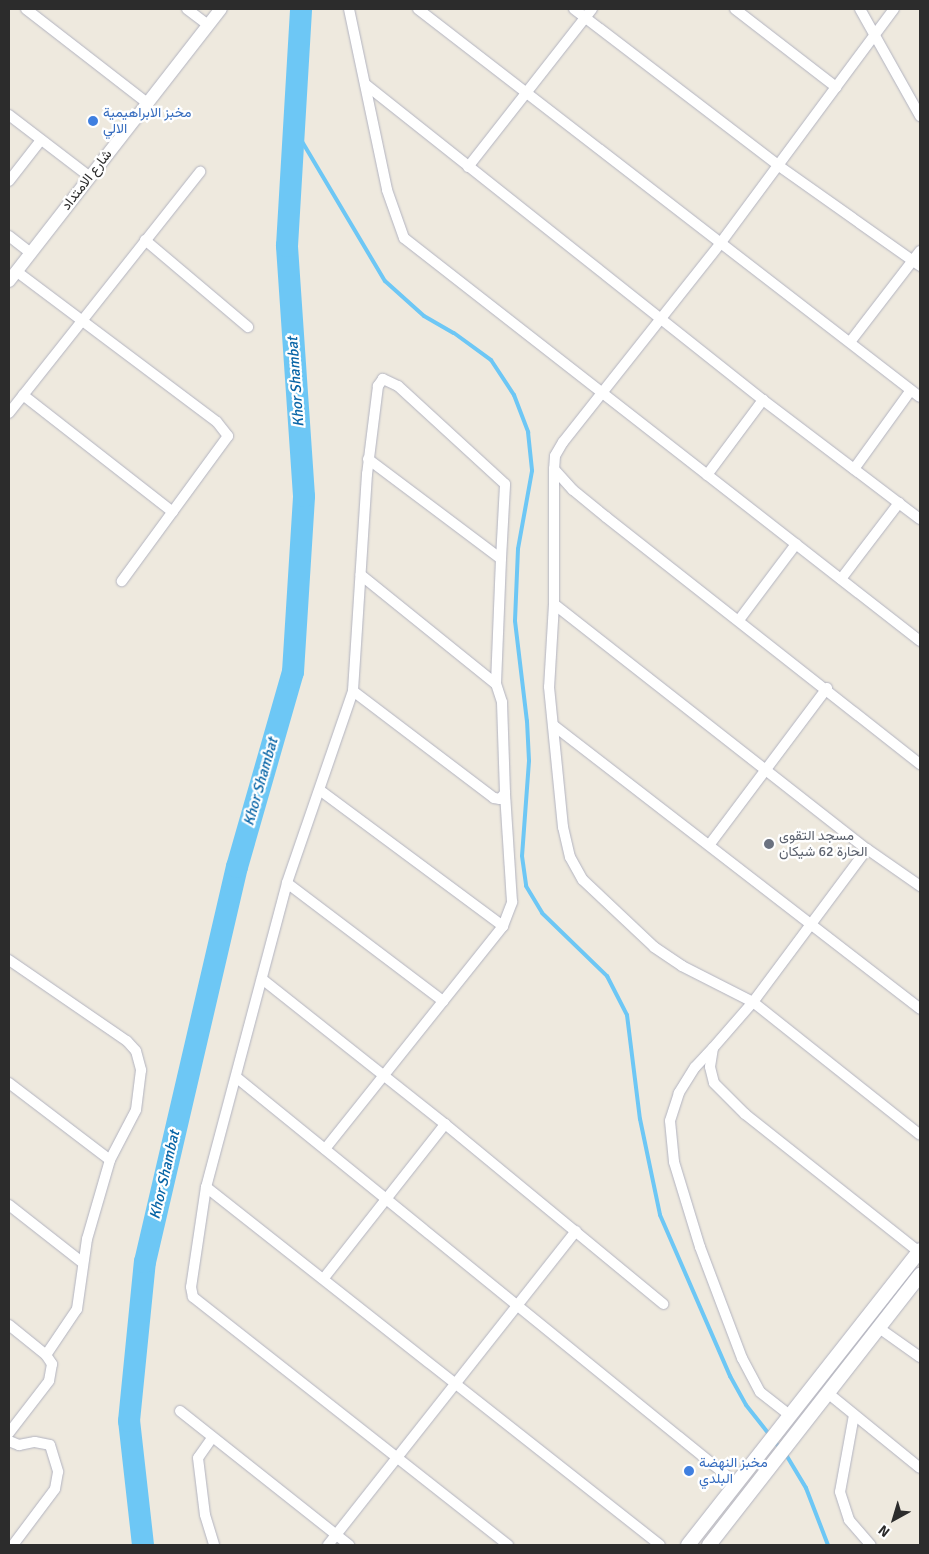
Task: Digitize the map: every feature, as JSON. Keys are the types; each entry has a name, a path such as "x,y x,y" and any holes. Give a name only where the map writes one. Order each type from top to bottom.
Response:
{"main road":[{"path":"688,1545 778,1434 920,1251"},
{"path":"709,1545 788,1448 920,1275"}],"street":[{"path":"26,9 147,103"},
{"path":"187,9 208,24"},
{"name":"شارع الامتداد","path":"13,276 221,9"},
{"path":"349,9 387,190 404,238 601,394 920,641"},
{"path":"418,9 527,90 720,244 920,397"},
{"path":"574,9 779,166 916,264"},
{"path":"468,167 592,9"},
{"path":"734,9 836,87"},
{"path":"860,9 920,116"},
{"path":"894,9 720,244 563,442 555,456 554,604 549,687 566,844 570,857 584,880 654,947 682,966 753,1002 920,1135"},
{"path":"365,84 763,400 920,519"},
{"path":"9,114 90,177"},
{"path":"9,181 41,140"},
{"path":"9,413 200,172"},
{"path":"9,236 31,253"},
{"path":"145,240 248,327"},
{"path":"850,342 916,264 920,251"},
{"path":"13,276 80,321 225,428 228,436 226,442 122,581"},
{"path":"325,1149 503,926 512,902 505,793 502,702 496,684 500,559 505,484 389,380 383,379 378,386 368,458 353,691 287,883 206,1187 192,1268 193,1297 399,1457 508,1545"},
{"path":"854,469 911,390"},
{"path":"23,395 173,512"},
{"path":"707,475 763,400"},
{"path":"368,458 500,559"},
{"path":"554,469 586,501 827,688 920,764"},
{"path":"841,579 899,503"},
{"path":"739,620 796,544"},
{"path":"361,575 496,684"},
{"path":"554,604 766,767 867,849 920,886"},
{"path":"710,844 827,688"},
{"path":"353,691 494,798 500,799 505,793"},
{"path":"553,725 710,844 811,926 920,1009"},
{"path":"320,791 503,926"},
{"path":"791,1416 760,1392 742,1358 700,1247 674,1162 670,1121 679,1093 695,1067 753,1002 867,849"},
{"path":"287,883 443,1002"},
{"path":"9,960 121,1037 136,1051 141,1070 140,1096 129,1127 110,1160 87,1239 76,1309 46,1355"},
{"path":"262,979 445,1124 663,1304"},
{"path":"713,1048 710,1067 714,1083 725,1096 920,1251"},
{"path":"236,1077 737,1484"},
{"path":"9,1083 110,1160"},
{"path":"324,1278 445,1124"},
{"path":"206,1187 324,1278 660,1545"},
{"path":"9,1205 83,1263"},
{"path":"328,1545 576,1231"},
{"path":"9,1325 46,1355 52,1364 49,1381 9,1433"},
{"path":"879,1328 920,1357"},
{"path":"828,1394 920,1468"},
{"path":"180,1411 349,1545"},
{"path":"854,1414 841,1474 840,1492 849,1520 871,1545"},
{"path":"212,1438 198,1458 205,1515 214,1545"},
{"path":"9,1441 19,1445 34,1442 50,1445 58,1472 52,1493 13,1545"}],"waterway":[{"name":"Khor Shambat","path":"143,1545 129,1421 145,1262 237,867 293,672 304,496 287,246 301,9"},
{"path":"294,128 385,281 424,316 454,333 491,360 514,395 528,432 532,471 518,549 515,621 527,721 529,761 522,856 526,886 542,913 607,976 627,1015 640,1119 660,1215 730,1376 746,1405 780,1448"},
{"path":"785,1453 806,1488 828,1545"}],"place":[{"name":"مخبز الابراهيمية الالي","path":"93,121"},
{"name":"مسجد التقوى الحارة 62 شيكان","path":"769,844"},
{"name":"مخبز النهضة البلدي","path":"689,1471"}]}
